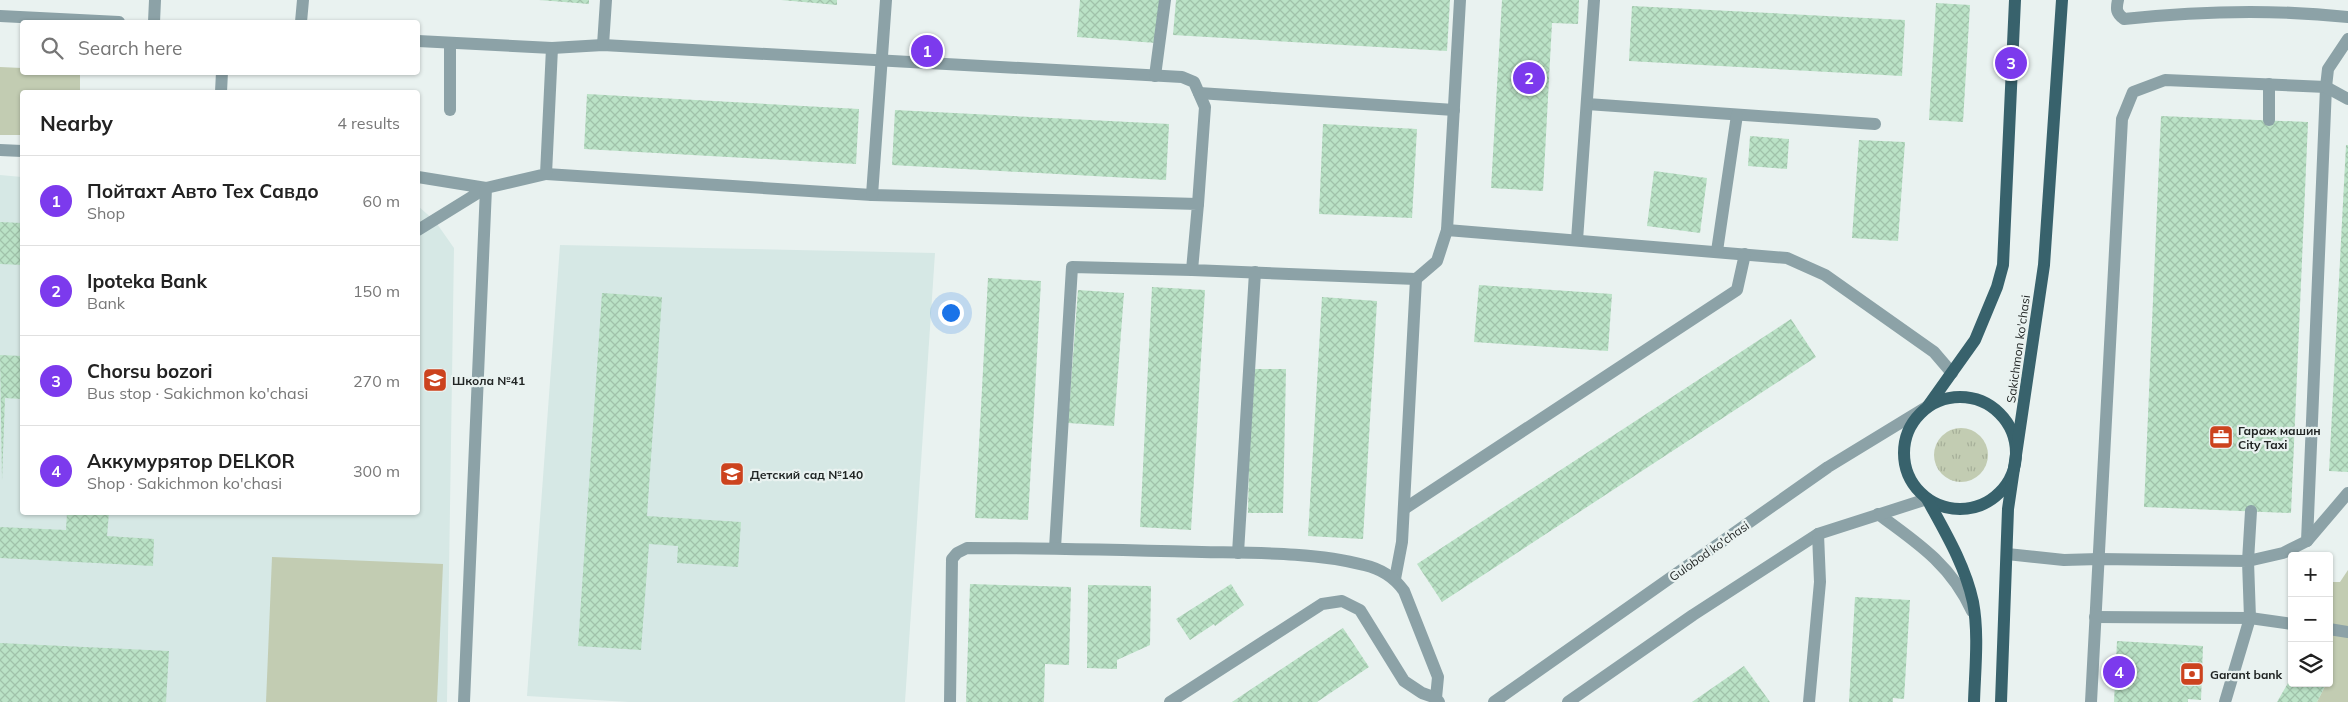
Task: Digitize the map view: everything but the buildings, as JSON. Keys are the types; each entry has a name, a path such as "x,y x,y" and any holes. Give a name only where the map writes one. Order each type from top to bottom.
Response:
{"main road":[{"path":"1974,702 1976,620 1973,601 1962,568 1927,500 1914,487 1906,471 1904,453 1907,435 1915,419 1928,406 1975,340 1997,287 2003,265 2015,0"},
{"name":"Sakichmon ko'chasi","path":"2001,702 2008,509 2044,265 2062,0"},
{"path":"1927,500 1944,508 1963,510 1982,505 1998,495 2010,480 2016,462 2016,443 2009,426 1998,411 1982,401 1964,397 1946,399 1928,406"}],"street":[{"path":"154,20 155,0"},
{"path":"301,20 302,0"},
{"path":"603,45 606,0"},
{"path":"872,195 886,0"},
{"path":"1155,76 1165,0"},
{"path":"1055,548 1072,266 1416,278 1437,261 1447,230 1460,0"},
{"path":"1577,240 1594,0"},
{"path":"2118,0 2116,9 2118,15 2124,19 2173,14 2293,11 2348,17"},
{"path":"0,16 79,20"},
{"path":"2307,541 2326,87 2328,70 2348,39"},
{"path":"420,41 552,48 603,45 1182,77 1194,82 1205,107 1192,270"},
{"path":"450,43 450,110"},
{"path":"546,174 552,48"},
{"path":"221,90 222,75"},
{"path":"2091,702 2122,119 2133,92 2165,80 2326,87 2348,98"},
{"path":"2269,84 2270,120"},
{"path":"1199,93 1454,110"},
{"path":"1587,104 1875,124"},
{"path":"1717,251 1736,114"},
{"path":"0,150 20,151"},
{"path":"420,229 486,188 546,174 872,195 1198,204"},
{"path":"420,177 486,188"},
{"path":"464,702 486,188"},
{"path":"1447,230 1787,258 1825,275 1934,352 1952,373"},
{"path":"1404,509 1737,290 1745,254"},
{"path":"1238,553 1255,272"},
{"path":"1396,579 1402,542 1416,278"},
{"name":"Gulobod ko'chasi","path":"1494,702 1828,467 1928,406"},
{"path":"2007,554 2064,560 2248,561 2283,553 2307,541 2348,493"},
{"path":"1568,702 1693,615 1818,534 1927,500"},
{"path":"2225,702 2250,618 2248,561 2251,511"},
{"path":"1878,514 1935,557 1951,575 1965,596 1976,620"},
{"path":"1809,702 1820,582 1818,534"},
{"path":"950,702 952,559 957,553 967,548 1055,548 1238,553 1331,559 1365,565 1396,579 1404,591 1438,677 1438,700 1422,693 1404,681 1360,610 1342,601 1322,604 1170,702"},
{"path":"2096,617 2250,618 2288,623"},
{"path":"2333,630 2348,632"}],"shaded area":[{"name":"Школа №41","path":"0,175 20,177 20,515 420,515 420,208 435,221 454,248 447,702 0,702"},
{"name":"Детский сад №140","path":"560,245 935,253 905,702 629,702 527,696"}],"green space":[{"path":"0,67 20,68 20,75 80,75 80,90 20,90 20,135 0,135"},
{"path":"1961,428 1971,430 1980,436 1986,445 1988,455 1986,465 1980,474 1971,480 1961,482 1951,480 1942,474 1936,465 1934,455 1936,445 1942,436 1951,430"},
{"path":"272,557 443,564 437,702 266,702"},
{"path":"2348,570 2348,702 2317,702 2324,687 2333,687 2333,582 2340,582"}],"place":[{"name":"Пойтахт Авто Тех Савдо","path":"927,51"},
{"name":"Chorsu bozori","path":"2011,63"},
{"name":"Ipoteka Bank","path":"1529,78"},
{"name":"Школа №41","path":"435,380"},
{"name":"Гараж машин City Taxi","path":"2221,437"},
{"name":"Детский сад №140","path":"732,474"},
{"name":"Аккумурятор DELKOR","path":"2119,672"},
{"name":"Garant bank","path":"2192,674"}]}
